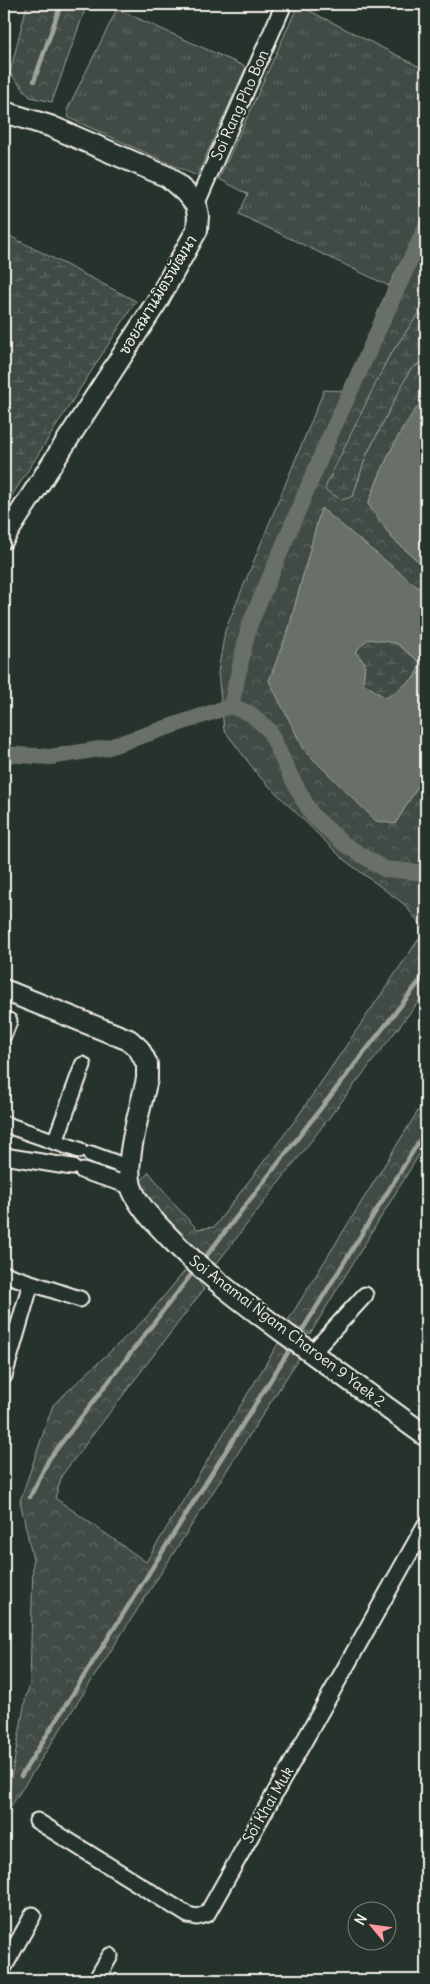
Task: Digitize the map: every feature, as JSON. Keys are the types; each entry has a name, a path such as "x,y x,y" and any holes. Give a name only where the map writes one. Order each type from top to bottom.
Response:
{"street":[{"name":"Soi Rang Pho Bon","path":"196,205 284,4"},
{"path":"4,112 50,126 168,177 196,205"},
{"name":"ซอยสมานมิตรพัฒนา","path":"4,538 180,263 197,230 198,216 196,205"},
{"path":"4,990 108,1030 129,1040 139,1049 147,1064 147,1079 130,1177"},
{"path":"72,1168 83,1065"},
{"path":"4,1124 73,1148 130,1177"},
{"path":"4,1156 130,1177"},
{"name":"Soi Anamai Ngam Charoen 9 Yaek 2","path":"130,1177 139,1202 154,1222 188,1257 299,1343 426,1436"},
{"path":"4,1274 80,1299"},
{"path":"4,1372 31,1283"},
{"path":"299,1343 365,1295"},
{"name":"Soi Khai Muk","path":"37,1821 188,1915 197,1917 206,1914 426,1524"},
{"path":"4,1967 33,1915"},
{"path":"96,1980 110,1956"}],"green space":[{"path":"27,4 87,4 52,102 30,97 10,73"},
{"path":"298,5 426,70 426,213 389,286 239,214 248,194 219,179"},
{"path":"117,9 246,67 197,176 69,118 67,110"},
{"path":"426,213 426,294 419,313 388,358 326,490 353,496 366,456 410,369 422,363 426,366 426,397 399,434 368,504 392,538 426,568 426,594 321,509 289,628 269,681 395,824 426,773 426,992 217,1263 210,1267 152,1208 141,1181 149,1172 197,1229 214,1227 296,1119 425,930 404,904 343,859 259,776 224,730 218,672 225,631 324,390 344,391 389,286"},
{"path":"4,233 136,301 4,508"},
{"path":"419,313 426,320 426,359 410,370 366,456 353,496 342,500 325,490 327,483 388,358"},
{"path":"367,638 396,643 421,663 414,678 386,699 363,683 365,663 355,652"},
{"path":"426,1098 426,1143 310,1334 287,1322"},
{"path":"188,1267 204,1289 62,1475 55,1498 146,1562 279,1342 301,1355 4,1817 26,1696 30,1684 33,1560 20,1501 53,1405 145,1319"}],"shaded area":[{"path":"426,397 426,568 392,538 368,504 399,434"},
{"path":"321,508 426,594 426,773 395,824 376,821 305,751 269,681 289,628","holes":["368,639 396,643 421,663 414,678 386,698 363,683 365,663 355,652"]}],"waterway":[{"path":"34,81 61,4"},
{"path":"231,706 249,626 328,440 426,226"},
{"path":"4,754 50,757 106,748 231,706 251,714 269,730 290,775 312,815 344,844 384,869 426,873"},
{"path":"207,1255 426,973"},
{"path":"298,1337 426,1130"},
{"path":"30,1497 49,1459 190,1276"},
{"path":"21,1776 292,1346"}]}
